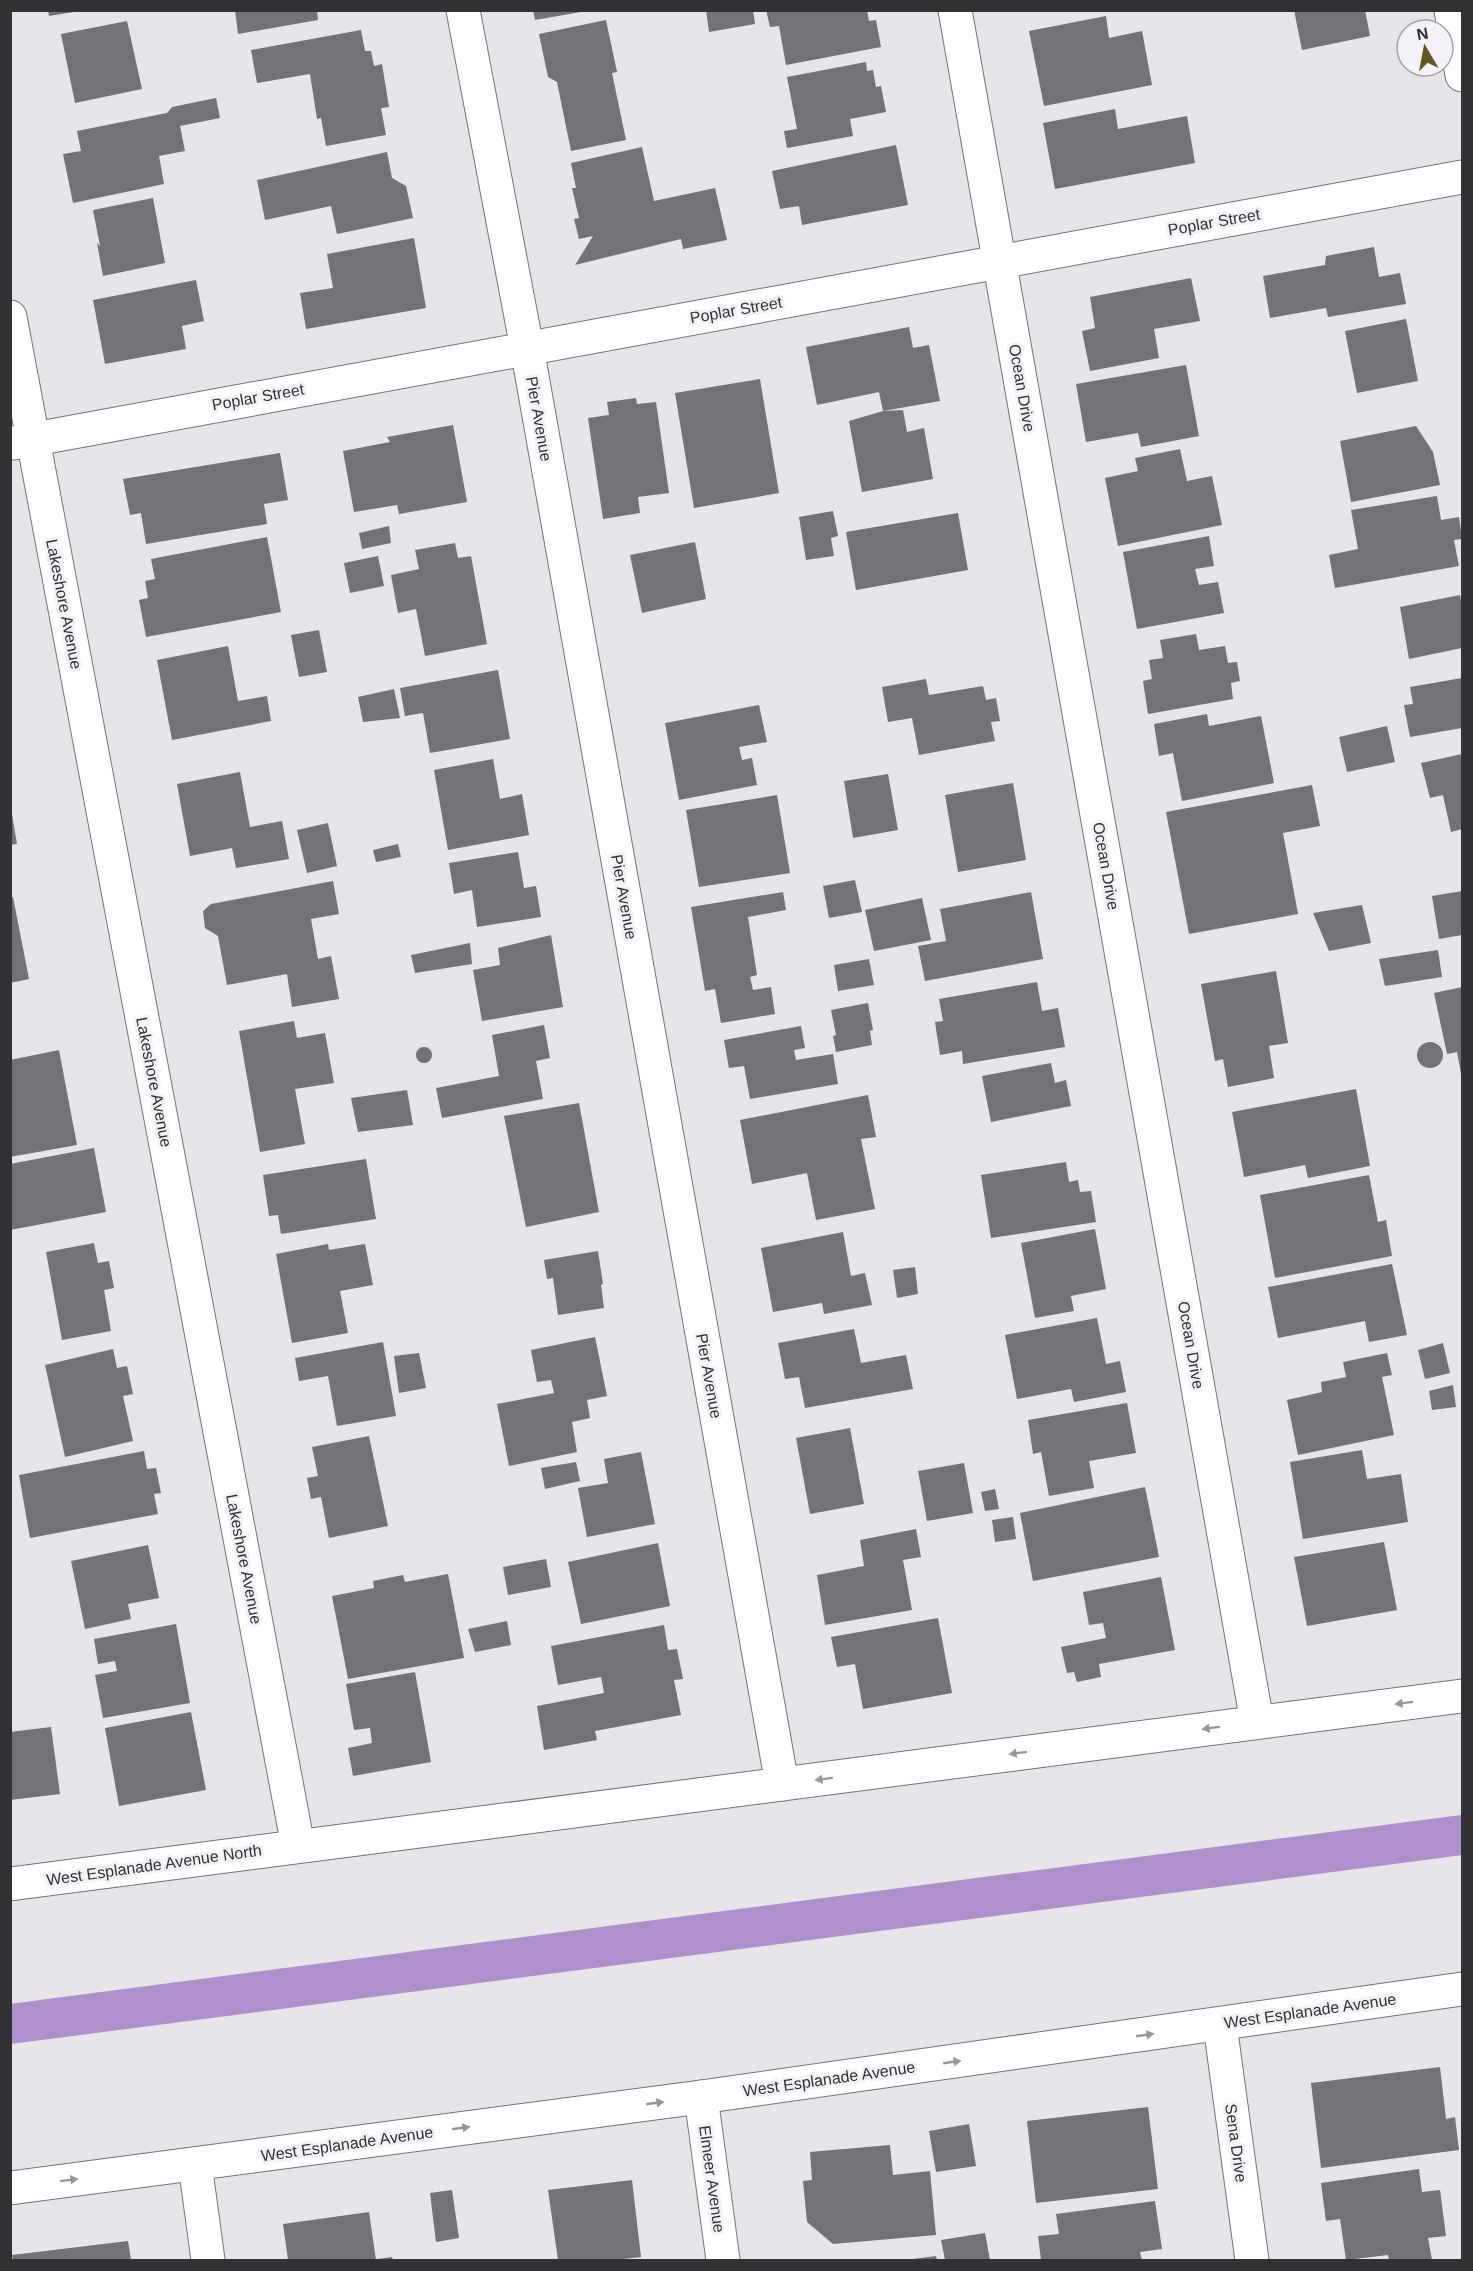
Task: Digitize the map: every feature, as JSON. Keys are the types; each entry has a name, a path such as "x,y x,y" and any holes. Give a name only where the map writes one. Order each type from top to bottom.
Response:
{"street":[{"name":"Pier Avenue","path":"463,10 527,348 782,1784"},
{"name":"Ocean Drive","path":"955,10 1257,1722"},
{"path":"1451,10 1462,75"},
{"name":"Poplar Street","path":"22,441 1462,177"},
{"name":"Lakeshore Avenue","path":"10,317 22,441 298,1846"},
{"path":"298,1846 1462,1696"},
{"name":"West Esplanade Avenue North","path":"10,1884 298,1846"},
{"name":"West Esplanade Avenue","path":"10,2188 701,2097 1462,1989"},
{"name":"Sena Drive","path":"1220,2025 1252,2260"},
{"name":"Elmeer Avenue","path":"701,2097 723,2260"},
{"path":"195,2164 208,2260"}],"building":[{"path":"48,10 74,10 74,12 49,16"},
{"path":"235,10 317,10 318,20 238,34"},
{"path":"533,10 581,10 581,12 535,20"},
{"path":"706,10 753,10 755,24 709,32"},
{"path":"766,10 867,10 869,21 876,20 881,47 786,65 779,26 770,27"},
{"path":"1294,10 1365,10 1370,36 1302,50"},
{"path":"1106,16 1109,38 1142,31 1152,85 1044,106 1029,31"},
{"path":"606,20 617,72 612,73 626,140 571,151 557,82 548,77 539,34"},
{"path":"127,21 142,89 75,103 61,34"},
{"path":"361,30 365,51 371,51 374,66 382,64 389,107 381,108 386,135 326,146 321,118 317,119 310,74 257,83 251,50"},
{"path":"866,62 867,71 873,70 876,87 881,86 886,112 850,119 853,136 787,148 784,131 797,129 787,77"},
{"path":"216,98 220,118 180,126 185,151 159,156 164,184 73,203 63,154 81,151 77,131 167,113 172,107"},
{"path":"1115,109 1118,129 1187,116 1195,163 1055,189 1043,123"},
{"path":"896,145 908,205 802,225 799,206 780,209 772,171"},
{"path":"642,147 654,201 715,188 727,240 683,249 681,239 575,265 593,236 579,239 574,219 579,218 572,188 576,188 571,163"},
{"path":"387,152 392,178 406,186 413,218 337,234 331,206 265,220 257,180"},
{"path":"153,198 165,263 103,276 93,210"},
{"path":"414,238 426,308 306,329 300,293 333,288 327,254"},
{"path":"1374,247 1379,277 1400,273 1406,304 1328,317 1326,308 1270,318 1263,276 1325,265 1326,256"},
{"path":"1191,278 1200,321 1154,329 1159,358 1090,371 1082,331 1095,328 1090,297"},
{"path":"196,280 204,321 182,326 186,349 105,364 93,300"},
{"path":"1406,319 1418,381 1357,393 1345,331"},
{"path":"909,327 913,348 929,345 940,401 883,411 879,392 817,405 806,347"},
{"path":"1186,365 1199,436 1141,447 1138,433 1086,442 1076,384"},
{"path":"760,379 779,493 694,508 675,393"},
{"path":"636,398 637,404 656,402 669,493 638,497 640,513 603,519 588,418 609,415 607,402"},
{"path":"903,410 907,432 924,428 933,479 862,492 849,421 883,411"},
{"path":"453,425 467,502 399,514 397,505 354,512 343,451 390,442 387,437"},
{"path":"1416,426 1433,452 1440,485 1351,502 1340,441"},
{"path":"1180,449 1187,481 1212,476 1222,525 1118,546 1105,478 1138,471 1135,458"},
{"path":"280,453 288,500 264,504 267,524 146,544 141,513 130,515 123,479"},
{"path":"1437,496 1441,520 1459,517 1462,539 1454,540 1459,566 1335,588 1329,555 1358,549 1351,510"},
{"path":"833,511 838,536 831,538 834,556 806,560 799,517"},
{"path":"958,513 968,570 856,590 846,532"},
{"path":"389,526 391,543 362,549 359,533"},
{"path":"1209,536 1214,566 1195,569 1199,585 1218,582 1224,613 1137,629 1123,552"},
{"path":"267,537 281,612 146,637 139,600 148,598 145,581 155,579 151,559"},
{"path":"695,542 706,599 642,613 630,555"},
{"path":"455,543 458,558 471,556 487,644 425,656 416,609 398,613 391,575 419,569 415,550"},
{"path":"378,556 384,586 350,593 344,563"},
{"path":"1460,595 1462,648 1409,659 1400,607"},
{"path":"319,630 327,672 299,677 291,635"},
{"path":"1196,634 1199,650 1225,646 1228,663 1237,662 1240,681 1231,683 1233,699 1148,714 1143,681 1152,679 1149,660 1163,658 1160,640"},
{"path":"228,646 238,701 267,696 271,721 172,740 157,660"},
{"path":"498,670 510,739 430,753 423,713 405,716 400,688"},
{"path":"1462,678 1462,728 1410,737 1404,705 1413,704 1410,687"},
{"path":"926,679 929,695 983,686 986,700 996,698 1000,721 991,722 995,741 919,755 912,718 888,722 882,687"},
{"path":"394,689 400,718 363,722 358,697"},
{"path":"759,705 767,742 739,747 742,760 752,758 757,785 679,800 665,723"},
{"path":"1207,714 1209,726 1261,716 1274,783 1182,801 1173,753 1159,756 1154,724"},
{"path":"1387,726 1395,762 1347,772 1339,737"},
{"path":"1462,754 1462,829 1451,832 1443,795 1430,798 1421,763"},
{"path":"493,759 500,799 522,794 529,835 448,850 434,770"},
{"path":"240,772 250,827 282,821 289,859 236,868 232,848 190,856 177,784"},
{"path":"888,774 898,830 853,838 844,781"},
{"path":"1013,783 1026,860 958,872 945,795"},
{"path":"1312,785 1320,826 1283,833 1298,914 1189,934 1166,812"},
{"path":"777,795 790,873 699,887 686,810"},
{"path":"12,814 17,844 10,845 10,815"},
{"path":"328,823 337,866 307,873 297,830"},
{"path":"398,844 401,857 376,862 373,850"},
{"path":"518,852 524,888 536,886 541,917 477,927 472,890 454,894 449,863"},
{"path":"855,880 862,912 829,918 823,886"},
{"path":"333,881 339,914 311,919 318,959 331,956 339,999 292,1007 287,974 227,985 218,936 205,928 203,911 211,904"},
{"path":"1462,891 1462,935 1439,939 1432,896"},
{"path":"783,892 786,910 748,917 757,975 750,977 753,990 771,987 775,1014 721,1023 715,989 705,991 691,907"},
{"path":"1031,892 1043,959 925,981 918,946 946,941 940,909"},
{"path":"13,897 29,979 10,983 10,898"},
{"path":"922,898 931,940 874,951 865,910"},
{"path":"1362,905 1371,943 1329,951 1313,913"},
{"path":"551,935 563,1007 482,1021 473,970 500,965 498,948"},
{"path":"470,943 472,964 415,973 411,955"},
{"path":"1438,950 1442,977 1385,986 1379,959"},
{"path":"869,959 874,985 838,991 834,965"},
{"path":"1276,971 1288,1043 1269,1046 1274,1078 1228,1087 1223,1059 1215,1061 1201,984"},
{"path":"1037,982 1042,1011 1058,1008 1065,1047 963,1064 962,1051 940,1055 935,1022 943,1021 939,999"},
{"path":"1462,987 1461,1074 1457,1052 1447,1054 1434,993"},
{"path":"868,1003 873,1030 870,1031 872,1045 836,1052 833,1036 836,1035 831,1010"},
{"path":"294,1021 297,1038 325,1033 334,1083 295,1089 305,1144 260,1152 239,1031"},
{"path":"544,1025 550,1058 536,1061 543,1099 442,1118 436,1088 499,1076 492,1035"},
{"path":"801,1026 805,1048 794,1050 796,1060 833,1054 838,1084 750,1099 744,1066 729,1068 724,1040"},
{"path":"1430,1042 1440,1045 1443,1055 1440,1065 1430,1068 1420,1065 1417,1055 1420,1045"},
{"path":"421,1047 427,1047 432,1055 430,1061 421,1063 416,1058 416,1052"},
{"path":"59,1050 77,1145 10,1157 10,1060"},
{"path":"1051,1063 1055,1083 1066,1080 1071,1106 991,1122 982,1076"},
{"path":"1356,1089 1370,1166 1308,1178 1305,1165 1244,1177 1232,1112"},
{"path":"407,1090 413,1125 358,1132 351,1098"},
{"path":"868,1095 876,1137 861,1139 875,1209 816,1220 807,1173 752,1184 740,1120"},
{"path":"579,1103 599,1212 526,1227 504,1116"},
{"path":"94,1148 106,1212 10,1230 10,1164"},
{"path":"366,1159 376,1219 281,1234 278,1215 269,1216 263,1175"},
{"path":"1066,1162 1069,1182 1078,1180 1080,1192 1091,1191 1096,1222 991,1238 981,1175"},
{"path":"1369,1175 1378,1222 1386,1220 1392,1256 1275,1278 1260,1195"},
{"path":"1095,1229 1106,1289 1071,1296 1074,1311 1035,1318 1021,1243"},
{"path":"843,1232 851,1276 865,1273 872,1305 824,1314 822,1303 773,1312 761,1248"},
{"path":"94,1243 98,1263 109,1261 114,1288 104,1290 111,1331 62,1340 46,1252"},
{"path":"328,1244 329,1250 365,1244 373,1285 340,1291 348,1333 292,1343 276,1254"},
{"path":"598,1251 604,1308 558,1315 553,1278 547,1279 544,1260"},
{"path":"1392,1264 1407,1335 1369,1342 1365,1321 1278,1338 1268,1287"},
{"path":"915,1267 918,1294 897,1298 893,1270"},
{"path":"1097,1318 1106,1364 1120,1361 1126,1392 1074,1402 1071,1389 1017,1399 1005,1335"},
{"path":"854,1329 861,1363 906,1355 913,1389 805,1408 799,1377 785,1379 778,1343"},
{"path":"595,1337 607,1396 587,1400 590,1418 572,1422 577,1452 509,1466 497,1404 554,1393 551,1380 537,1382 531,1350"},
{"path":"383,1342 396,1416 337,1426 328,1376 299,1381 295,1358"},
{"path":"1443,1343 1450,1373 1425,1379 1418,1350"},
{"path":"113,1349 117,1368 127,1366 133,1394 123,1396 133,1441 65,1457 45,1365"},
{"path":"419,1353 426,1388 399,1393 394,1356"},
{"path":"1387,1353 1392,1375 1382,1377 1394,1435 1298,1455 1287,1400 1322,1392 1321,1382 1346,1377 1343,1362"},
{"path":"1453,1385 1456,1407 1432,1410 1429,1391"},
{"path":"1127,1403 1136,1453 1089,1461 1094,1488 1049,1496 1041,1452 1033,1454 1028,1420"},
{"path":"850,1428 864,1504 810,1514 796,1438"},
{"path":"369,1436 388,1526 329,1538 321,1497 311,1499 307,1478 318,1476 312,1447"},
{"path":"1362,1450 1367,1479 1401,1474 1408,1522 1303,1539 1290,1462"},
{"path":"144,1451 147,1469 156,1468 161,1493 154,1494 158,1514 30,1538 19,1475"},
{"path":"641,1452 655,1524 587,1537 578,1488 608,1483 604,1459"},
{"path":"576,1462 580,1481 545,1489 541,1468"},
{"path":"964,1463 973,1513 927,1521 918,1471"},
{"path":"1145,1487 1159,1557 1033,1581 1020,1513"},
{"path":"995,1489 999,1509 985,1511 981,1492"},
{"path":"1013,1517 1016,1539 995,1542 992,1520"},
{"path":"916,1529 921,1557 903,1560 912,1610 825,1625 817,1575 864,1566 860,1540"},
{"path":"1384,1542 1397,1610 1307,1626 1294,1557"},
{"path":"658,1543 670,1606 581,1624 568,1562"},
{"path":"148,1545 159,1598 128,1604 131,1619 85,1629 71,1561"},
{"path":"546,1559 551,1587 508,1595 503,1567"},
{"path":"448,1574 464,1658 348,1679 332,1596 374,1588 373,1581 403,1575 405,1582"},
{"path":"1161,1577 1175,1650 1099,1664 1101,1677 1077,1682 1074,1672 1067,1673 1061,1647 1106,1638 1103,1623 1089,1625 1083,1592"},
{"path":"938,1618 952,1693 863,1709 855,1664 837,1667 831,1637"},
{"path":"507,1621 511,1645 475,1652 468,1629"},
{"path":"176,1624 190,1703 103,1718 95,1675 117,1671 115,1661 98,1664 94,1639"},
{"path":"664,1625 668,1650 677,1649 683,1679 674,1680 681,1715 595,1731 597,1740 544,1750 537,1706 604,1693 601,1677 558,1685 551,1646"},
{"path":"415,1672 431,1762 353,1776 348,1748 372,1743 370,1728 354,1730 346,1684"},
{"path":"191,1712 206,1790 119,1806 105,1728"},
{"path":"51,1727 60,1794 10,1800 10,1732"},
{"path":"1440,2067 1446,2119 1455,2117 1459,2150 1321,2168 1311,2083"},
{"path":"1148,2107 1158,2189 1036,2203 1027,2121"},
{"path":"969,2124 976,2166 936,2172 929,2131"},
{"path":"890,2145 893,2175 930,2171 936,2235 833,2244 807,2222 803,2181 812,2180 810,2152"},
{"path":"1419,2169 1422,2192 1440,2190 1446,2236 1428,2238 1432,2260 1389,2260 1388,2255 1346,2260 1340,2219 1326,2221 1321,2183"},
{"path":"632,2180 641,2257 613,2260 558,2260 548,2190"},
{"path":"452,2190 459,2238 436,2242 430,2193"},
{"path":"1155,2201 1162,2249 1140,2252 1142,2260 1041,2260 1038,2236 1059,2234 1056,2214"},
{"path":"369,2212 376,2260 288,2260 283,2224"},
{"path":"985,2233 990,2260 945,2260 941,2240"},
{"path":"128,2241 131,2260 13,2260 12,2255"},
{"path":"936,2256 937,2260 913,2260 913,2259"},
{"path":"392,2257 393,2260 378,2260 378,2259"}],"waterway":[{"path":"10,2024 1462,1835"}]}
